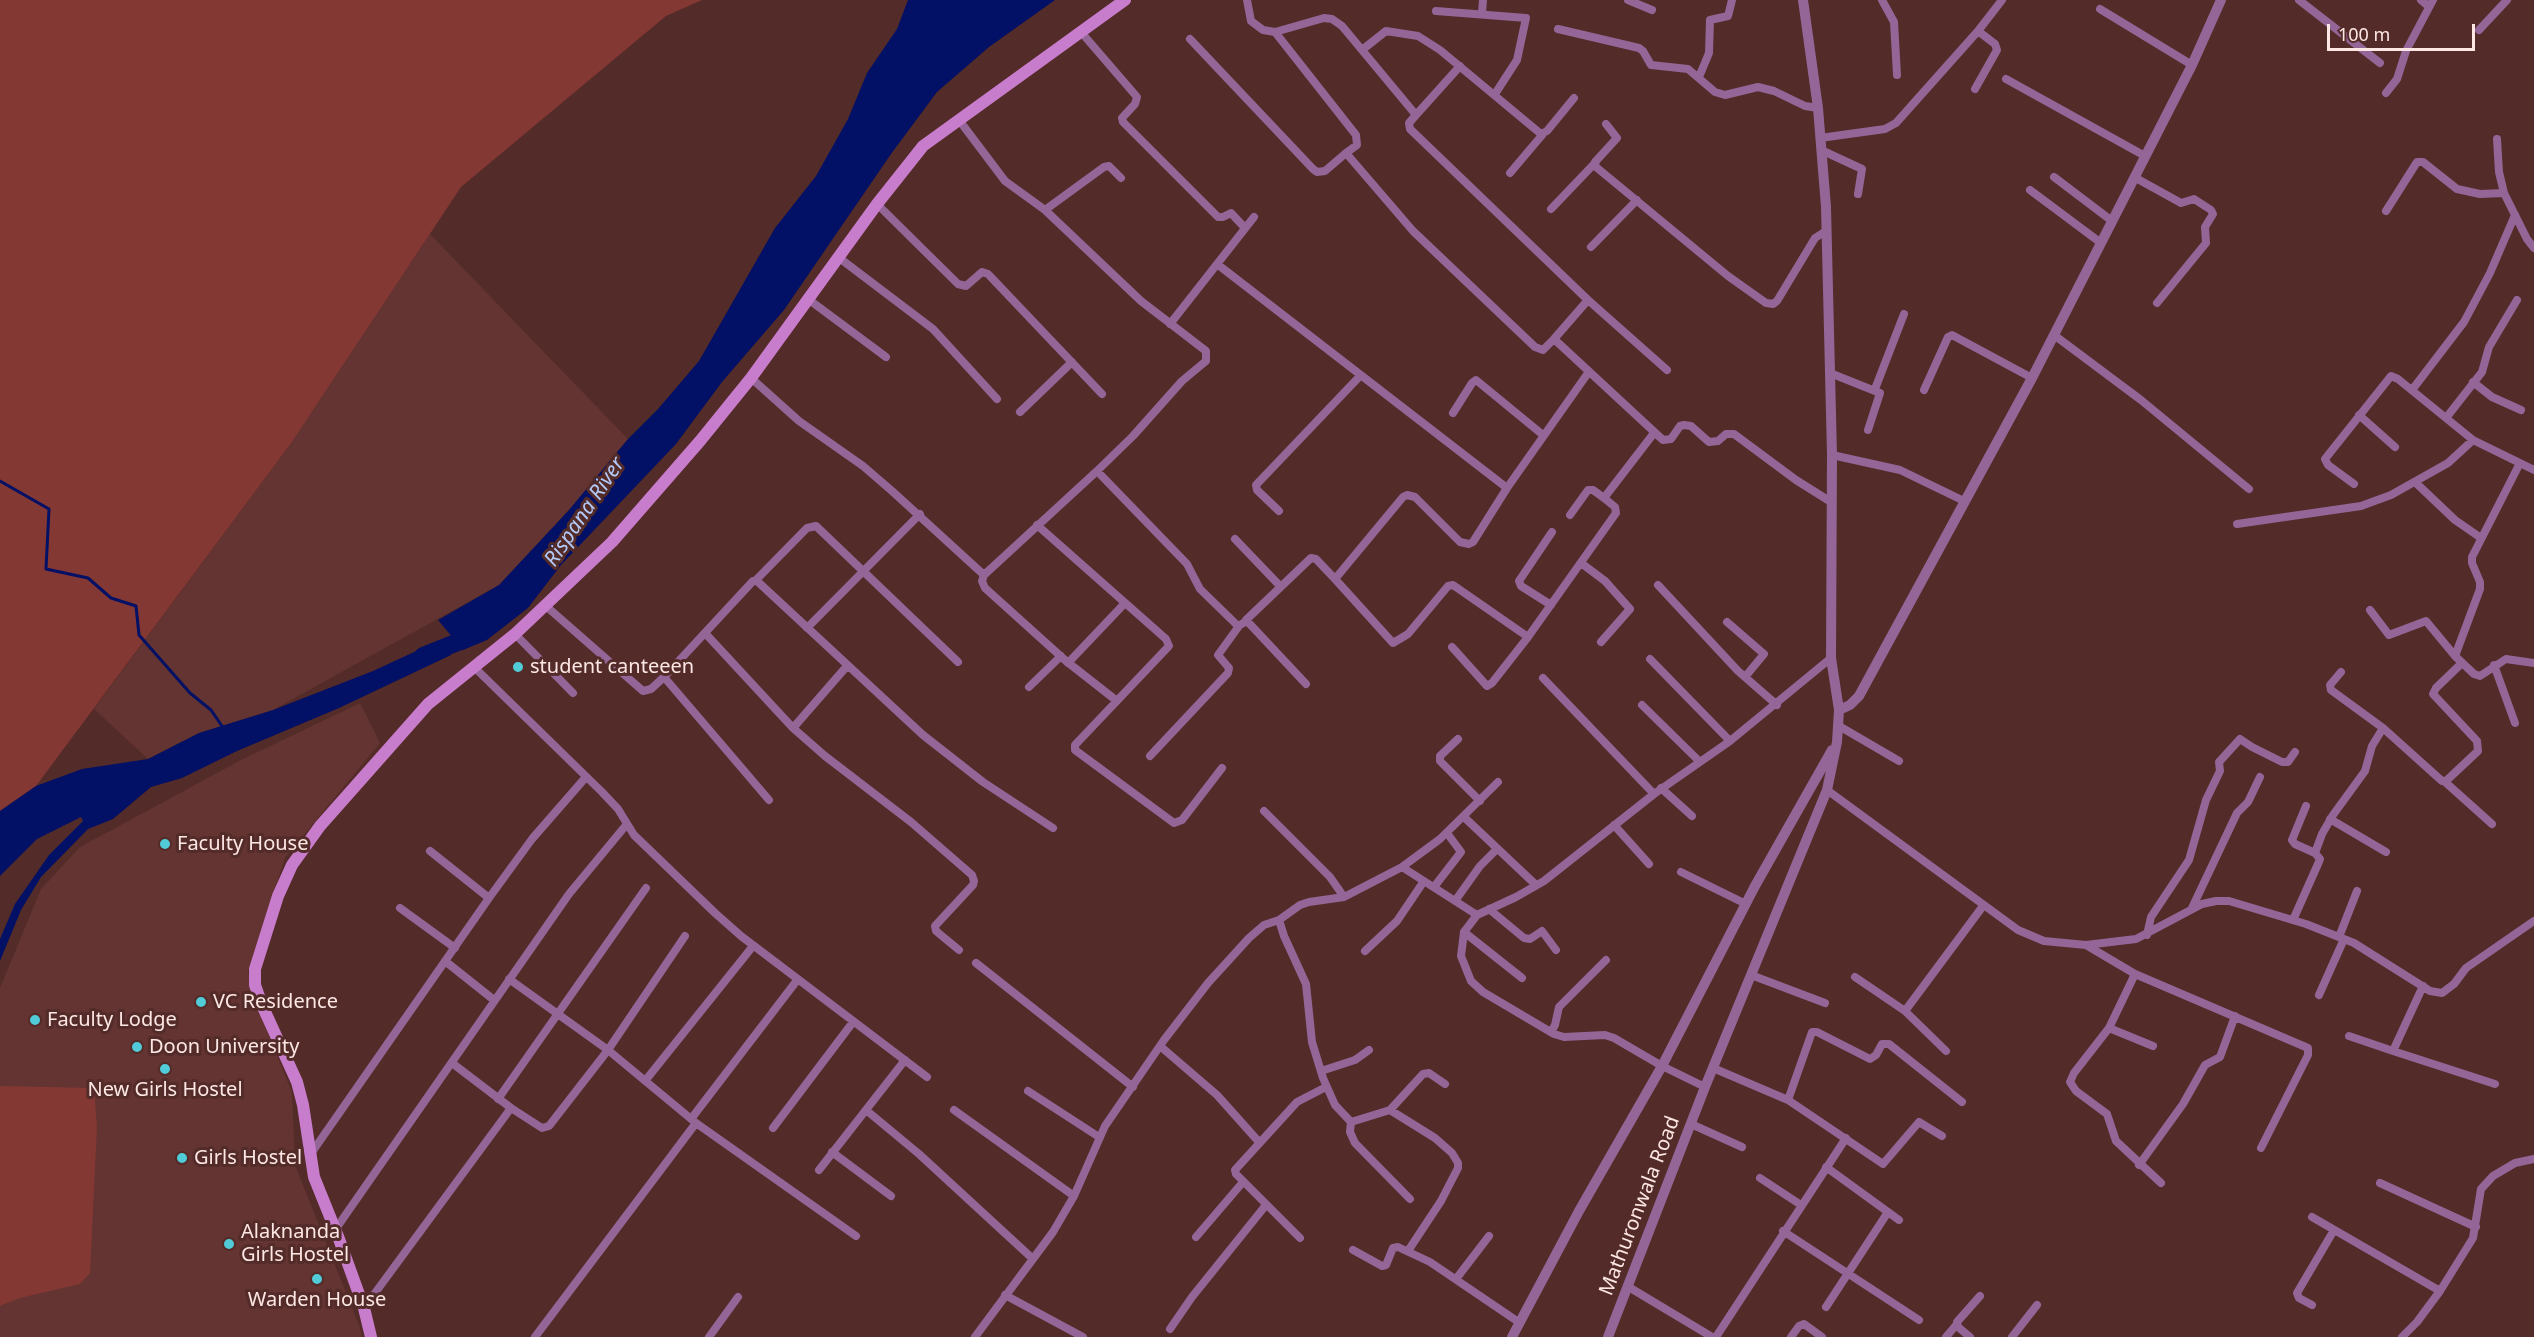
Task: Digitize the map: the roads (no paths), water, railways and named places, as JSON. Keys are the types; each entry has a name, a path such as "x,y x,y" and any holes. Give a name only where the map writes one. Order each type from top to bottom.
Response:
{"main road":[{"path":"371,1337 364,1308 314,1177 303,1105 297,1082 255,985 255,969 278,896 292,865 320,826 428,704 547,607 612,542 700,441 751,378 877,204 924,146 1125,0"}],"street":[{"path":"1247,0 1251,21 1263,30 1275,32 1324,18 1342,26 1416,116"},
{"path":"1482,14 1483,0"},
{"path":"1628,0 1652,10"},
{"path":"1699,77 1709,53 1710,20 1728,16 1732,0"},
{"name":"Mathuronwala Road","path":"1608,1337 1705,1087 1827,790 1837,742 1839,710 1831,658 1832,455 1826,231 1818,108 1803,0"},
{"path":"1882,0 1894,22 1897,75"},
{"path":"1820,144 1885,129 1896,123 1978,31 2002,0"},
{"path":"1839,710 1850,705 1859,696 2032,378 2192,65 2222,0"},
{"path":"2299,0 2380,63"},
{"path":"2479,30 2507,0"},
{"path":"2386,93 2397,79 2427,2"},
{"path":"2100,9 2192,65"},
{"path":"1436,11 1526,18 1517,60 1495,94"},
{"path":"1558,29 1633,45 1643,51 1651,65 1688,69 1715,92 1725,95 1758,87 1774,91 1794,102 1818,108"},
{"path":"1362,50 1380,34 1392,31 1418,36 1460,66 1538,133 1543,134"},
{"path":"1975,89 1997,50 1995,44 1978,31"},
{"path":"1081,32 1137,97 1135,104 1123,115 1123,122 1218,217 1231,213 1245,228"},
{"path":"1190,39 1313,169 1317,172 1325,171 1359,142 1356,135 1275,32"},
{"path":"1460,66 1409,123 1410,129 1587,300 1667,370"},
{"path":"2006,80 2145,156"},
{"path":"1510,174 1574,98"},
{"path":"959,120 1005,181 1045,210 1113,276 1206,351 1206,361 1182,381 1133,436 984,575 982,581 985,588 1065,660 1117,700"},
{"path":"1551,208 1617,138 1606,124"},
{"path":"2497,139 2499,172 2504,194 2534,248"},
{"path":"1820,144 1862,169 1858,194"},
{"path":"1346,153 1413,231 1535,347 1543,350 1587,300"},
{"path":"2386,211 2415,164 2420,161 2457,189 2480,194 2504,194"},
{"path":"1595,163 1728,276 1768,304 1777,301 1815,238 1826,231"},
{"path":"1045,210 1104,167 1109,166 1121,178"},
{"path":"2054,177 2112,221"},
{"path":"2134,177 2181,203 2194,199 2211,210 2213,214 2205,227 2206,243 2157,303"},
{"path":"2030,190 2101,243"},
{"path":"1591,247 1636,200"},
{"path":"877,204 958,284 966,286 982,272 988,274 1102,393"},
{"path":"2412,390 2464,322 2490,273 2515,215"},
{"path":"1170,324 1254,217"},
{"path":"838,258 933,329 997,399"},
{"path":"1217,264 1507,488"},
{"path":"808,299 886,357"},
{"path":"2446,418 2486,363 2489,347 2517,300"},
{"path":"1875,390 1904,314"},
{"path":"1924,390 1947,337 1952,335 2032,378"},
{"path":"2054,335 2141,400 2248,489"},
{"path":"1554,339 1654,433 1667,441 1684,425 1691,426 1709,442 1718,441 1726,434 1734,434 1796,480 1831,502"},
{"path":"1020,412 1072,362"},
{"path":"1335,579 1402,497 1411,495 1415,497 1460,542 1469,544 1476,538 1507,488 1588,373"},
{"path":"1830,373 1875,390 1880,396 1868,430"},
{"path":"1279,511 1257,490 1256,485 1360,376"},
{"path":"2354,484 2328,465 2325,459 2391,376 2412,390 2473,440 2534,470"},
{"path":"751,378 799,421 863,466 920,514 984,575"},
{"path":"1453,413 1472,382 1476,380 1543,435"},
{"path":"2473,382 2493,397 2521,410"},
{"path":"2359,416 2395,447"},
{"path":"1604,498 1654,433"},
{"path":"2237,524 2361,506 2415,483 2448,463 2473,440"},
{"path":"1832,455 1900,470 1964,501"},
{"path":"2455,656 2480,589 2481,582 2472,563 2472,557 2520,463"},
{"path":"1097,471 1187,564 1197,585 1242,623 1305,684"},
{"path":"2415,483 2455,520 2481,538"},
{"path":"1452,647 1489,686 1528,637 1616,513 1615,507 1593,490 1588,490 1570,515"},
{"path":"807,628 920,514"},
{"path":"547,607 639,689 643,691 651,689 807,528 813,525 958,662"},
{"path":"1037,525 1166,639 1169,646 1075,745 1075,750 1170,822 1179,823 1182,820 1222,768"},
{"path":"1551,605 1521,586 1519,581 1552,532"},
{"path":"1234,538 1280,586"},
{"path":"1150,756 1228,673 1229,668 1218,655 1242,623 1311,558 1316,559 1393,643 1408,634 1448,586 1453,585 1528,637"},
{"path":"1581,563 1605,581 1630,609 1601,642"},
{"path":"756,580 923,735 962,766 1053,828"},
{"path":"1658,585 1745,677 1777,705"},
{"path":"1029,687 1065,660 1125,603"},
{"path":"2370,610 2389,635 2423,621 2429,623 2455,656 2474,675 2480,676 2506,658 2534,663"},
{"path":"1727,622 1764,654 1745,677"},
{"path":"705,633 793,728 825,756 911,822 974,878 973,885 935,926 936,931 959,950"},
{"path":"515,634 573,693"},
{"path":"1705,1087 1662,1066 1614,1038 1605,1035 1564,1037 1551,1032 1483,992 1471,981 1464,968 1461,956 1464,932 1477,915 1536,885 1657,791 1730,741 1777,705 1831,658"},
{"path":"1650,659 1730,741"},
{"path":"2444,781 2480,748 2477,741 2433,694 2436,688 2462,663"},
{"path":"2494,665 2515,723"},
{"path":"793,728 847,666"},
{"path":"475,668 618,809 634,835 753,946 927,1077"},
{"path":"2341,672 2330,685 2331,690 2383,728 2492,824"},
{"path":"664,677 769,800"},
{"path":"1543,678 1657,791 1692,816"},
{"path":"1642,705 1700,762"},
{"path":"1839,726 1899,761"},
{"path":"2315,853 2330,819 2365,771 2372,746 2383,728"},
{"path":"1458,738 1440,756 1440,761 1480,801"},
{"path":"2147,935 2151,917 2189,860 2206,800 2220,771 2219,762 2240,739 2282,762 2288,762 2295,752"},
{"path":"1512,1337 1579,1211 1662,1066 1746,904 1837,742"},
{"path":"309,1155 532,839 586,777"},
{"path":"2192,909 2237,813 2248,802 2260,777"},
{"path":"975,1337 1033,1259 1074,1196 1099,1137 1160,1046 1208,982 1249,938 1264,925 1280,920 1309,902 1344,897 1402,867 1447,834 1498,782"},
{"path":"1827,790 1983,906 2029,937 2060,944 2086,945 2136,939 2192,909 2216,901 2229,901 2293,920 2341,938 2391,964 2436,993 2448,990 2466,968 2534,921"},
{"path":"2293,920 2320,859 2315,853 2295,844 2292,840 2306,806"},
{"path":"1264,812 1330,877 1344,897"},
{"path":"1464,817 1536,885"},
{"path":"2330,819 2386,852"},
{"path":"335,1230 569,894 627,824"},
{"path":"1614,825 1649,864"},
{"path":"1434,887 1461,852 1447,834"},
{"path":"1455,901 1480,866 1497,849"},
{"path":"430,851 489,898"},
{"path":"1402,867 1477,915"},
{"path":"1681,872 1746,904"},
{"path":"1365,951 1397,921 1424,881"},
{"path":"498,1099 646,888"},
{"path":"2319,995 2357,891"},
{"path":"1905,1011 1983,906"},
{"path":"400,908 454,948"},
{"path":"1489,909 1524,938 1530,939 1542,931 1556,950"},
{"path":"1280,920 1284,936 1306,984 1309,1024 1326,1087 1335,1105 1351,1122 1350,1132 1355,1143 1410,1199"},
{"path":"1464,932 1522,978"},
{"path":"452,1064 534,1124 542,1128 547,1127 608,1050 685,936"},
{"path":"2086,945 2135,974 2306,1046 2309,1052 2261,1148"},
{"path":"645,1081 753,946"},
{"path":"1551,1032 1559,1007 1606,960"},
{"path":"445,961 494,1000"},
{"path":"976,963 1133,1087"},
{"path":"2135,974 2109,1028 2074,1073 2070,1082 2076,1091 2107,1114 2116,1141 2139,1165 2161,1183"},
{"path":"1751,975 1825,1003"},
{"path":"1855,977 1905,1011 1946,1051"},
{"path":"509,979 608,1050 694,1121 856,1236"},
{"path":"535,1337 798,980"},
{"path":"2393,1051 2423,986"},
{"path":"2139,1165 2183,1104 2205,1065 2220,1057 2235,1016"},
{"path":"773,1128 853,1022"},
{"path":"2109,1028 2153,1046"},
{"path":"1788,1100 1810,1035 1814,1031 1866,1058 1873,1058 1882,1044 1889,1044 1962,1102"},
{"path":"2349,1036 2495,1084"},
{"path":"1160,1046 1217,1095 1259,1142"},
{"path":"1321,1071 1355,1060 1369,1050"},
{"path":"819,1170 905,1060"},
{"path":"1713,1068 1788,1100 1883,1164 1919,1122 1942,1136"},
{"path":"1351,1122 1390,1110 1423,1074 1429,1073 1445,1084"},
{"path":"1300,1238 1243,1182 1235,1170 1297,1102 1326,1087"},
{"path":"1028,1091 1099,1137"},
{"path":"364,1308 511,1108"},
{"path":"866,1110 1033,1259"},
{"path":"954,1110 1074,1196"},
{"path":"1390,1110 1435,1138 1452,1153 1458,1163 1458,1168 1441,1201 1408,1251"},
{"path":"1691,1124 1742,1146"},
{"path":"1627,1286 1714,1337 1846,1138"},
{"path":"832,1152 891,1196"},
{"path":"2402,1337 2417,1322 2440,1291 2473,1238 2481,1189 2486,1182 2515,1163 2534,1159"},
{"path":"1826,1167 1899,1220"},
{"path":"1760,1178 1801,1205"},
{"path":"1196,1237 1243,1182"},
{"path":"2380,1183 2476,1227"},
{"path":"1170,1329 1199,1287 1266,1205"},
{"path":"1826,1307 1888,1212"},
{"path":"2312,1217 2440,1291"},
{"path":"2312,1305 2299,1298 2297,1293 2334,1230"},
{"path":"1783,1231 1919,1320"},
{"path":"1456,1279 1489,1236"},
{"path":"1353,1250 1382,1266 1386,1265 1394,1246 1408,1251 1430,1262 1520,1323"},
{"path":"1005,1294 1083,1337"},
{"path":"1946,1337 1980,1296"},
{"path":"709,1337 738,1297"},
{"path":"2012,1337 2037,1305"},
{"path":"1791,1337 1799,1326 1804,1324 1822,1337"},
{"path":"1957,1324 1970,1337"}],"water":[{"path":"908,0 1055,0 989,47 937,92 891,154 784,310 722,382 676,444 561,565 528,608 487,640 463,650 438,620 499,585 569,510 628,439 658,409 699,361 775,228 816,176 848,119 867,73 897,29"},
{"path":"440,640 451,655 182,778 151,787 113,819 88,829 41,877 21,910 0,961 0,939 15,904 49,855 83,821 81,817 37,839 0,876 0,811 36,786 82,769 148,759 199,733 273,710 373,671"}],"waterway":[{"path":"0,481 49,509 46,569 88,578 111,598 136,606 139,635 190,693 211,710 224,729"},
{"name":"Rispana River","path":"423,656 463,640 476,630"}],"place":[{"name":"student canteeen","path":"518,667"},
{"name":"Faculty House","path":"165,844"},
{"name":"VC Residence","path":"201,1002"},
{"name":"Faculty Lodge","path":"35,1020"},
{"name":"Doon University","path":"137,1047"},
{"name":"New Girls Hostel","path":"165,1069"},
{"name":"Girls Hostel","path":"182,1158"},
{"name":"Alaknanda Girls Hostel","path":"229,1244"},
{"name":"Warden House","path":"317,1279"}]}
